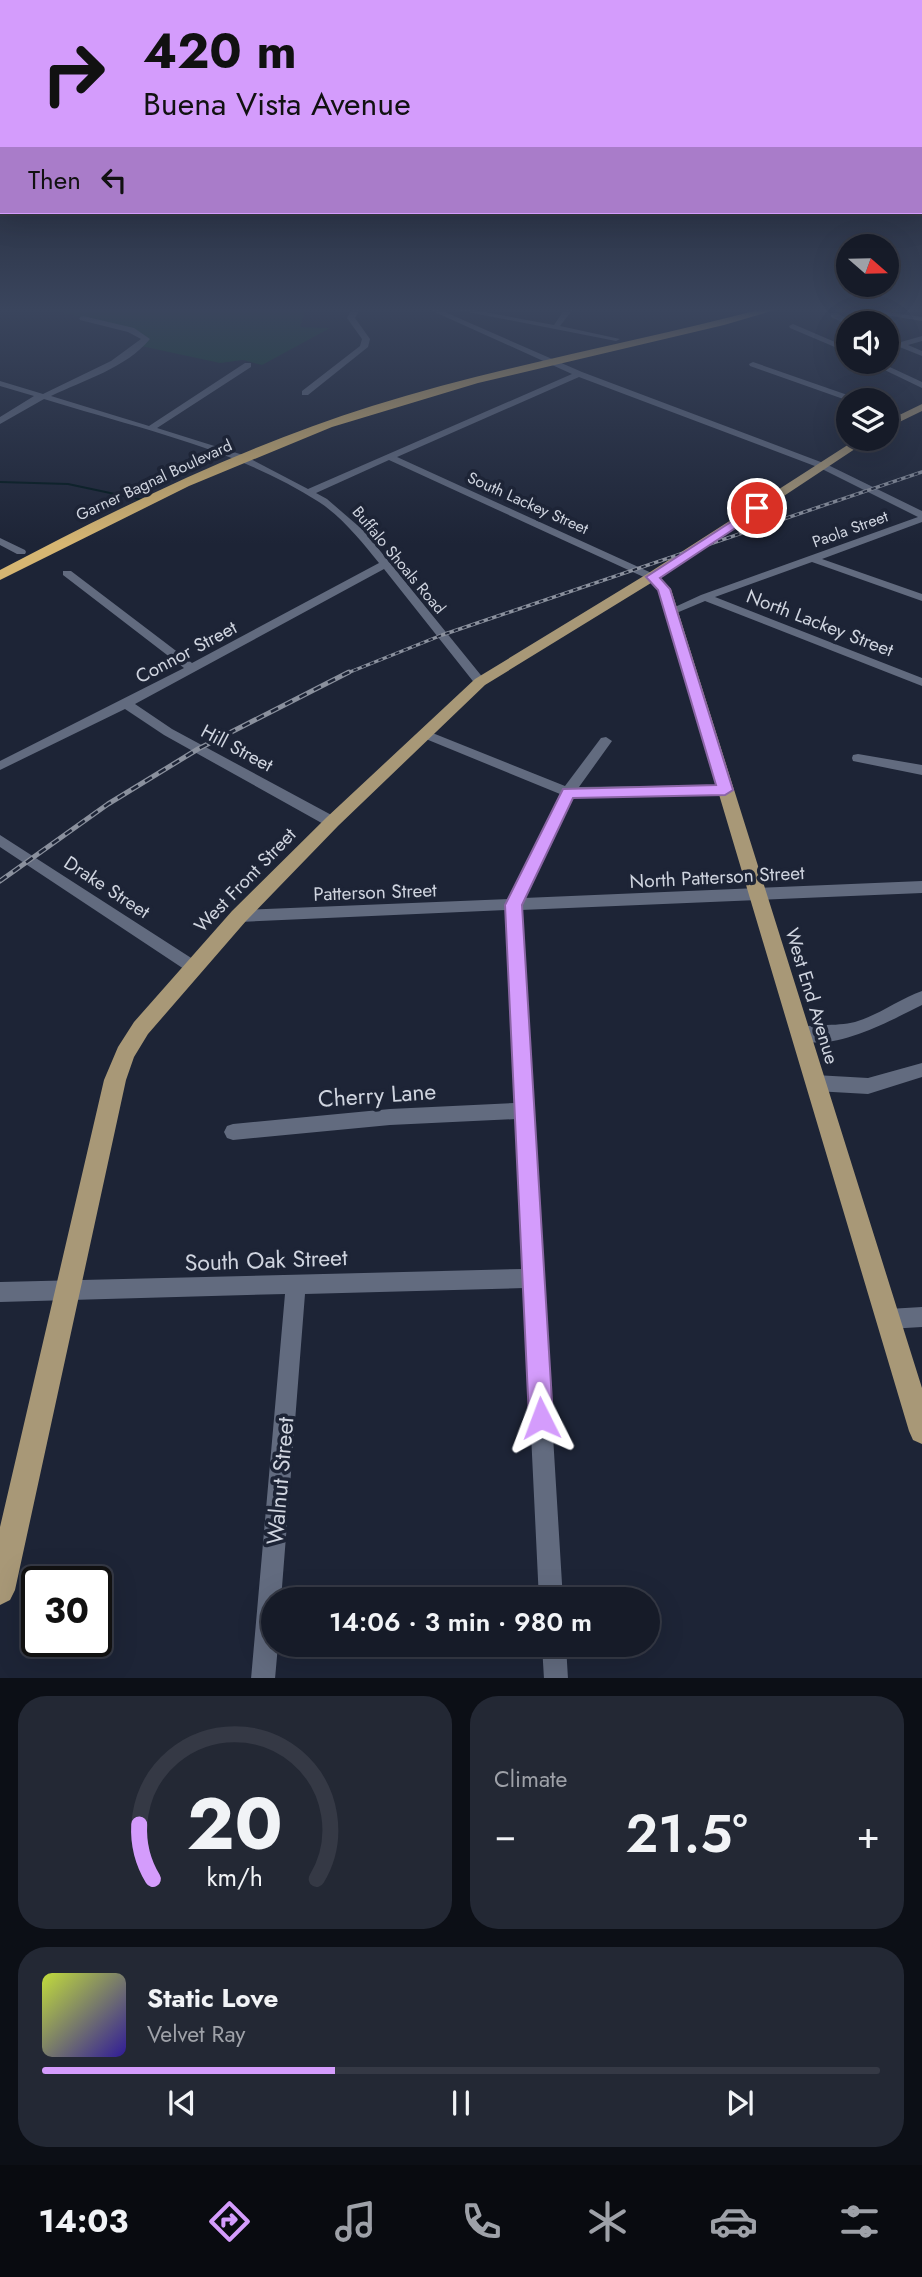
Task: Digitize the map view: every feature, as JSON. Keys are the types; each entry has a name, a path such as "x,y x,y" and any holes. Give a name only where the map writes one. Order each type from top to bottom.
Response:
{"highway":[{"name":"Garner Bagnal Boulevard","path":"0,576 147,499 240,457 337,421 450,387"}],"main road":[{"path":"901,416 922,407"},
{"name":"West Front Street","path":"0,1590 115,1080 125,1053 141,1028 239,916 332,822 480,682 653,577 846,451"},
{"name":"West End Avenue","path":"653,577 664,589 922,1431"}],"street":[{"name":"Buffalo Shoals Road","path":"14,387 240,457 309,492 347,520 386,564 480,682"},
{"path":"0,421 60,387"},
{"path":"150,429 214,387"},
{"path":"305,393 312,387"},
{"path":"309,492 549,387"},
{"path":"614,387 823,466 922,517"},
{"path":"818,387 836,394"},
{"name":"South Lackey Street","path":"390,457 653,577"},
{"name":"Paola Street","path":"670,612 922,517"},
{"path":"0,541 21,552"},
{"path":"813,559 922,598"},
{"name":"Connor Street","path":"0,766 126,704 386,564"},
{"path":"67,573 191,668"},
{"name":"North Lackey Street","path":"705,597 922,682"},
{"name":"Hill Street","path":"126,704 178,737 332,822"},
{"path":"425,734 568,792 725,790"},
{"path":"550,1587 513,905 568,792 606,741"},
{"path":"858,758 922,770"},
{"name":"Drake Street","path":"0,840 194,967"},
{"name":"North Patterson Street","path":"513,905 922,887"},
{"name":"Patterson Street","path":"239,916 513,905"},
{"path":"800,1034 824,1034 859,1028 922,998"},
{"path":"815,1083 868,1086 922,1070"},
{"name":"Cherry Lane","path":"233,1132 390,1117 524,1111"},
{"name":"South Oak Street","path":"0,1292 534,1278"},
{"name":"Walnut Street","path":"263,1678 296,1284"},
{"path":"888,1319 922,1317"},
{"path":"555,1657 556,1678"}],"waterway":[{"path":"0,482 68,484 143,500"}],"railway":[{"path":"345,674 442,635 922,472"},
{"path":"345,674 349,672"},
{"path":"0,881 108,804 198,749 345,674"}],"route":[{"path":"541,1418 513,905 568,792 725,790 664,589 653,577 757,508"}]}
